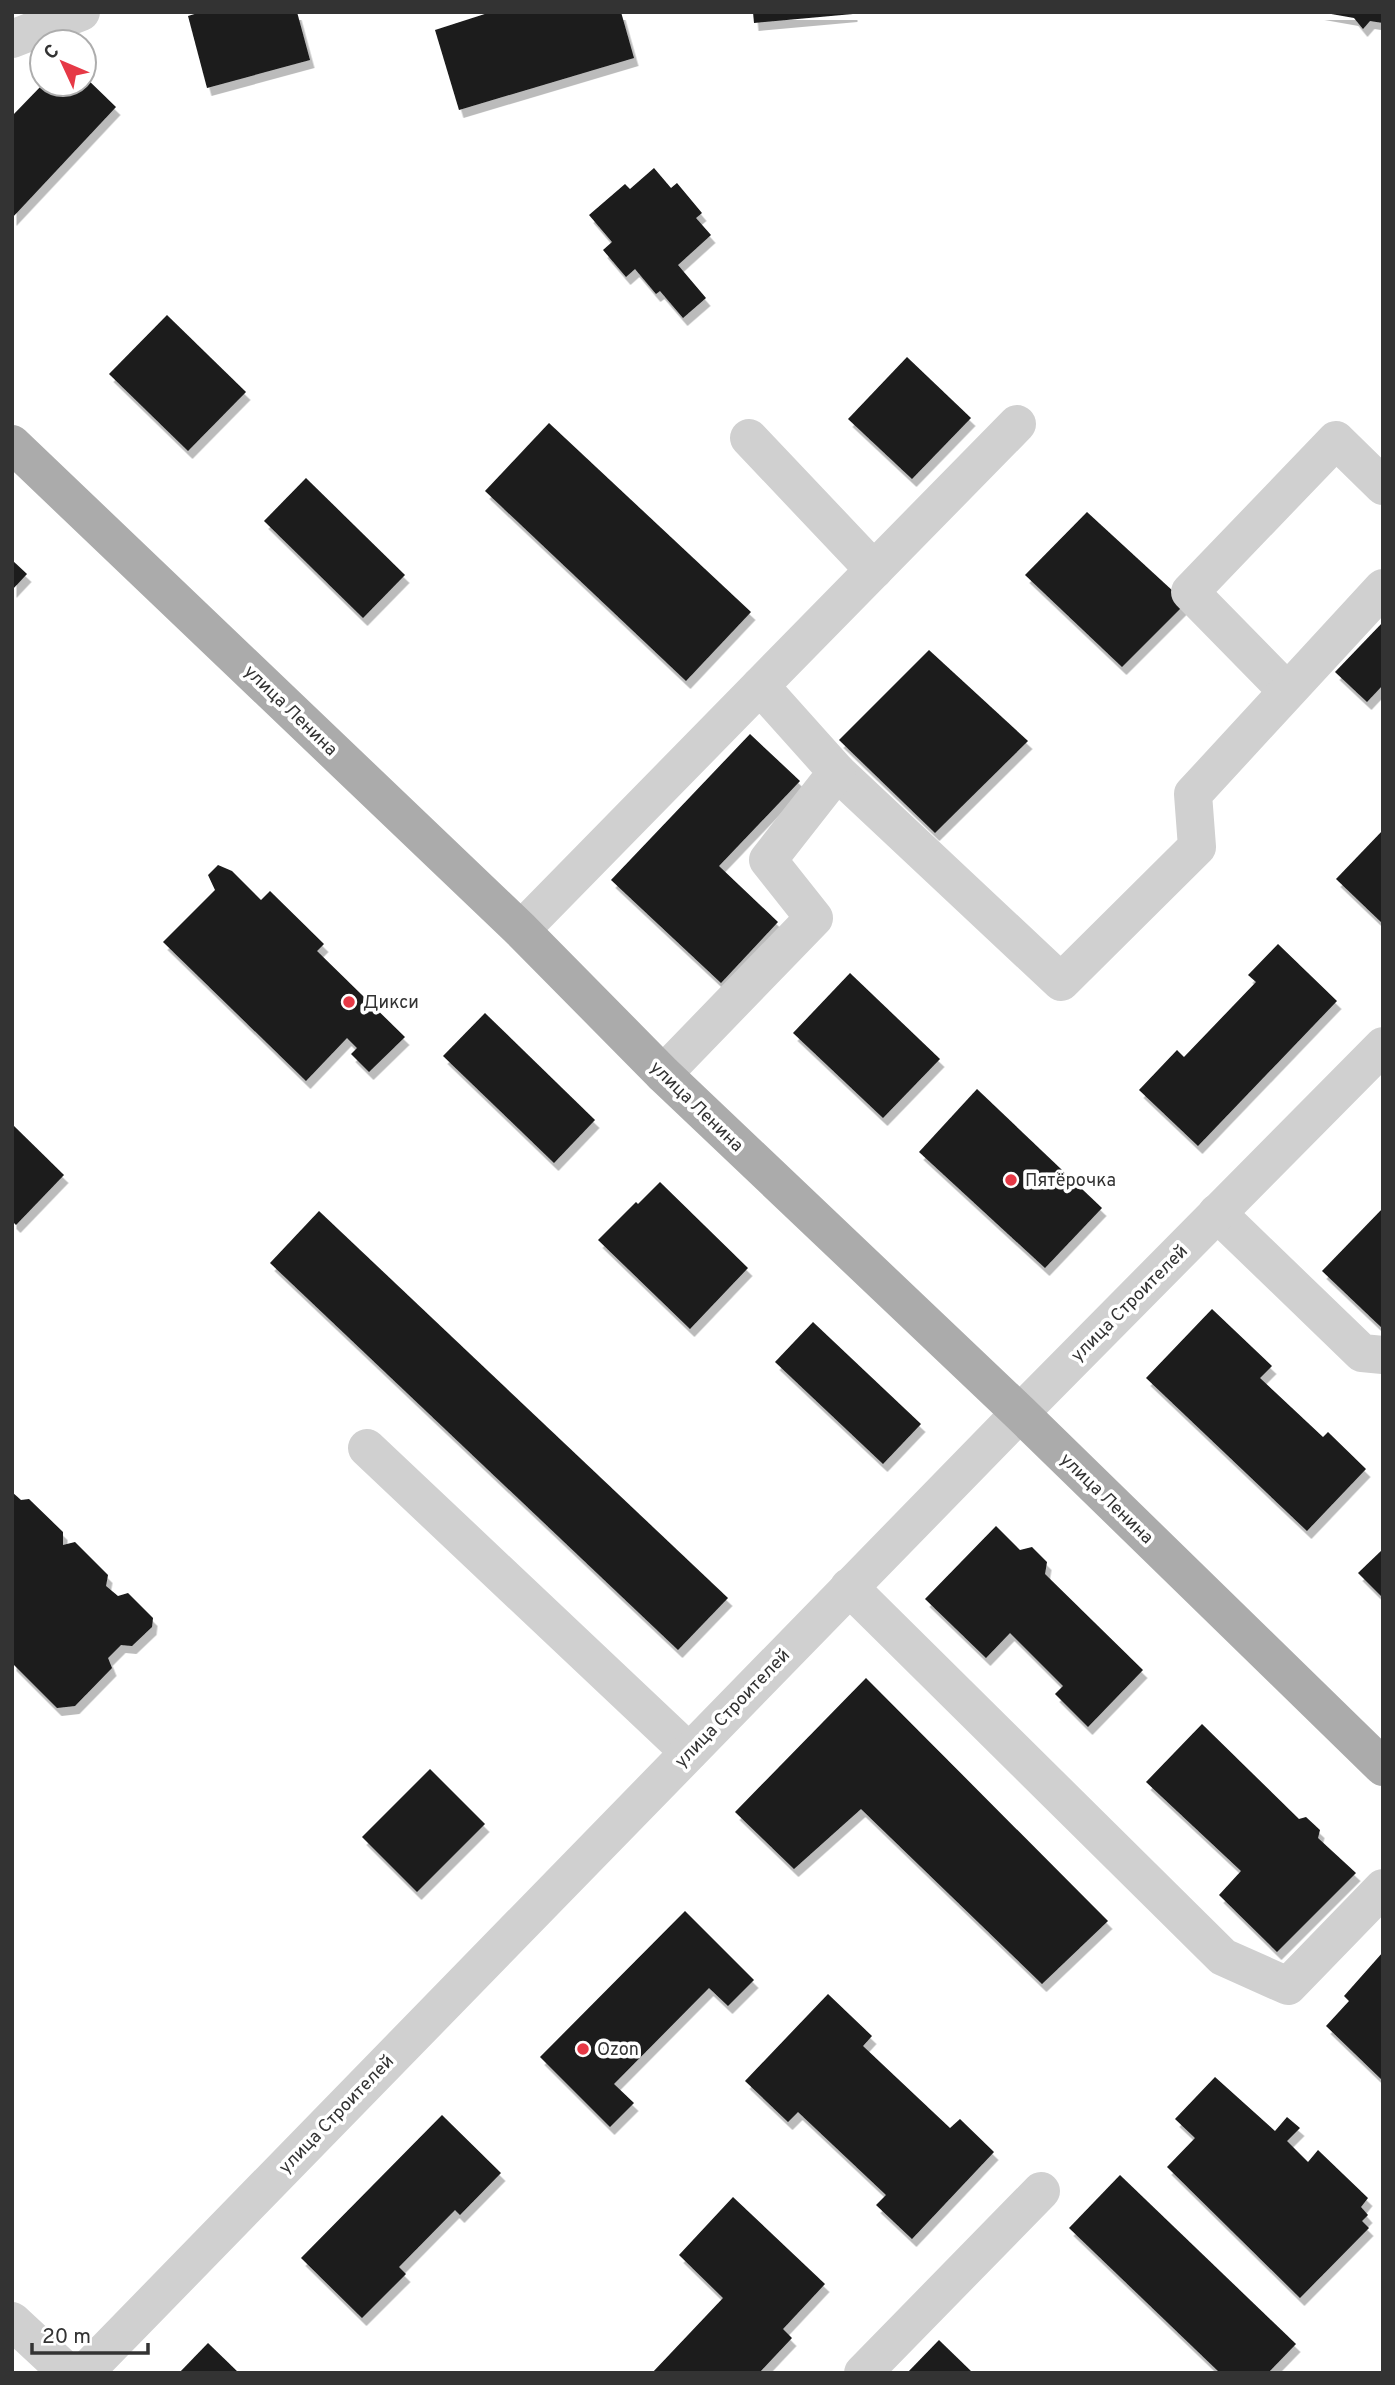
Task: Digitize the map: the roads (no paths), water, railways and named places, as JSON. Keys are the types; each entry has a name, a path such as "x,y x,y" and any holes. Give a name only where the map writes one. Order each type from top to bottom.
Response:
{"main road":[{"name":"улица Ленина","path":"12,444 521,930 663,1074 1020,1413 1383,1767"}],"street":[{"path":"12,39 81,12"},
{"path":"521,930 1017,424"},
{"path":"750,438 874,570"},
{"path":"1287,691 1189,592 1336,440 1383,486"},
{"path":"760,686 837,772 1061,982 1197,848 1193,794 1383,588"},
{"path":"663,1074 814,918 768,860 837,772"},
{"name":"улица Строителей","path":"84,2373 849,1587 1383,1046"},
{"path":"1217,1213 1362,1353 1383,1355"},
{"path":"367,1448 689,1752"},
{"path":"849,1587 1223,1957 1288,1986 1383,1888"},
{"path":"863,2373 1041,2190"},
{"path":"12,2322 68,2373"}],"place":[{"name":"Дикси","path":"349,1002"},
{"name":"Пятёрочка","path":"1011,1180"},
{"name":"Ozon","path":"583,2049"}]}
